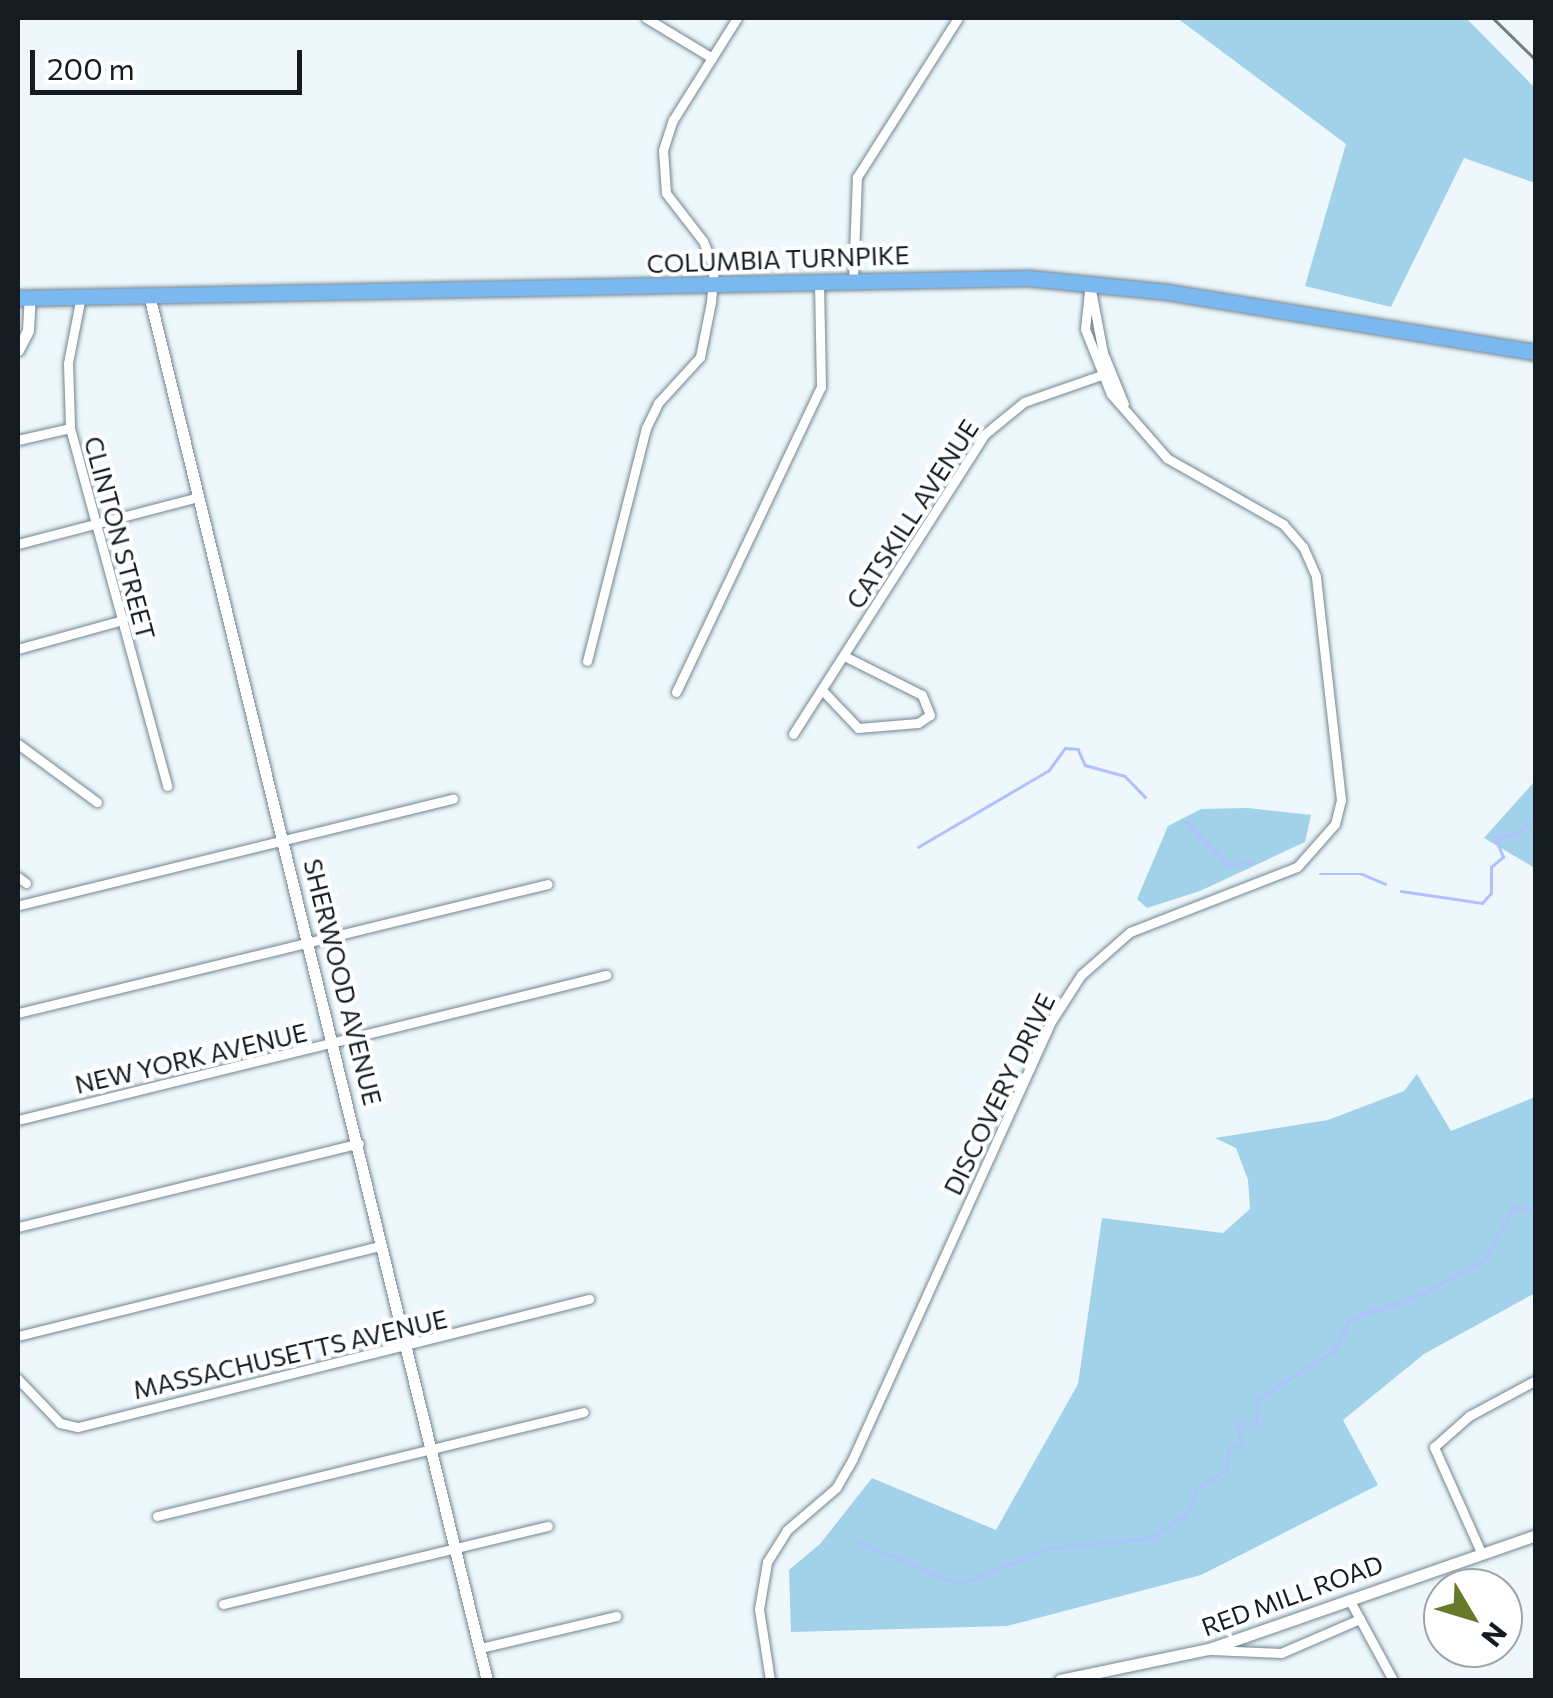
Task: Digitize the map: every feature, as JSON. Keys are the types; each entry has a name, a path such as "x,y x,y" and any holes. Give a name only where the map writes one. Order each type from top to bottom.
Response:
{"main road":[{"name":"COLUMBIA TURNPIKE","path":"24,298 710,288 854,280 1090,282 1536,352"}],"street":[{"path":"646,18 712,58"},
{"path":"587,661 646,428 658,403 700,358 714,268 708,250 666,193 661,167 673,120 737,18"},
{"path":"854,280 857,178 958,18"},
{"path":"676,692 821,386 819,282"},
{"name":"DISCOVERY DRIVE","path":"1090,282 1110,372 1130,416"},
{"name":"DISCOVERY DRIVE","path":"770,1680 759,1609 767,1562 786,1530 836,1488 1052,1020 1081,975 1130,932 1297,867 1335,824 1343,784 1324,686 1316,576 1303,547 1283,524 1166,458 1130,416 1098,375 1086,329 1090,282"},
{"name":"SHERWOOD AVENUE","path":"149,295 195,498 285,837 360,1143 487,1680"},
{"name":"CLINTON STREET","path":"82,296 68,363 70,428 118,621 167,786"},
{"path":"18,350 28,330 24,298"},
{"name":"CATSKILL AVENUE","path":"793,734 985,434 1024,402 1110,372"},
{"path":"18,440 70,428"},
{"path":"18,544 195,498"},
{"path":"18,649 118,621"},
{"path":"822,690 858,728 918,723 930,716 922,695 844,656"},
{"path":"18,744 97,802"},
{"path":"20,905 285,837 453,799"},
{"path":"18,1014 548,884"},
{"name":"NEW YORK AVENUE","path":"18,1120 606,975"},
{"path":"18,1227 360,1143"},
{"path":"18,1336 382,1245"},
{"name":"MASSACHUSETTS AVENUE","path":"18,1379 60,1424 78,1427 589,1299"},
{"path":"1480,1550 1434,1447 1469,1416 1536,1380"},
{"path":"156,1516 583,1412"},
{"path":"223,1604 548,1526"},
{"name":"RED MILL ROAD","path":"1060,1680 1210,1649 1480,1550 1536,1535"},
{"path":"1350,1598 1393,1680"},
{"path":"480,1648 616,1616"},
{"path":"1210,1649 1281,1653 1360,1619"}],"shaded area":[{"path":"1177,18 1466,18 1535,88 1535,183 1464,158 1391,307 1305,286 1346,144"},
{"path":"1535,781 1535,868 1484,838"},
{"path":"1248,808 1311,815 1305,842 1200,891 1147,908 1137,899 1168,826 1201,809"},
{"path":"1417,1074 1451,1131 1535,1097 1535,1293 1424,1354 1343,1420 1378,1485 1201,1575 1007,1626 791,1632 789,1570 820,1544 872,1478 996,1530 1078,1384 1102,1218 1223,1233 1250,1209 1248,1180 1236,1148 1215,1138 1328,1120 1404,1091"}],"waterway":[{"path":"918,847 1049,770 1065,748 1078,749 1085,765 1125,776 1145,797"},
{"path":"1401,891 1482,903 1491,893 1491,867 1503,857 1495,838 1517,834 1536,819"},
{"path":"1187,822 1228,865 1253,862"},
{"path":"1320,874 1362,874 1385,884"},
{"path":"858,1542 959,1584 1049,1548 1151,1538 1186,1514 1198,1488 1226,1470 1229,1448 1242,1446 1236,1424 1256,1424 1258,1399 1335,1350 1350,1319 1420,1295 1485,1259 1514,1206 1536,1211"}],"railway":[{"path":"1493,18 1536,60"}]}
